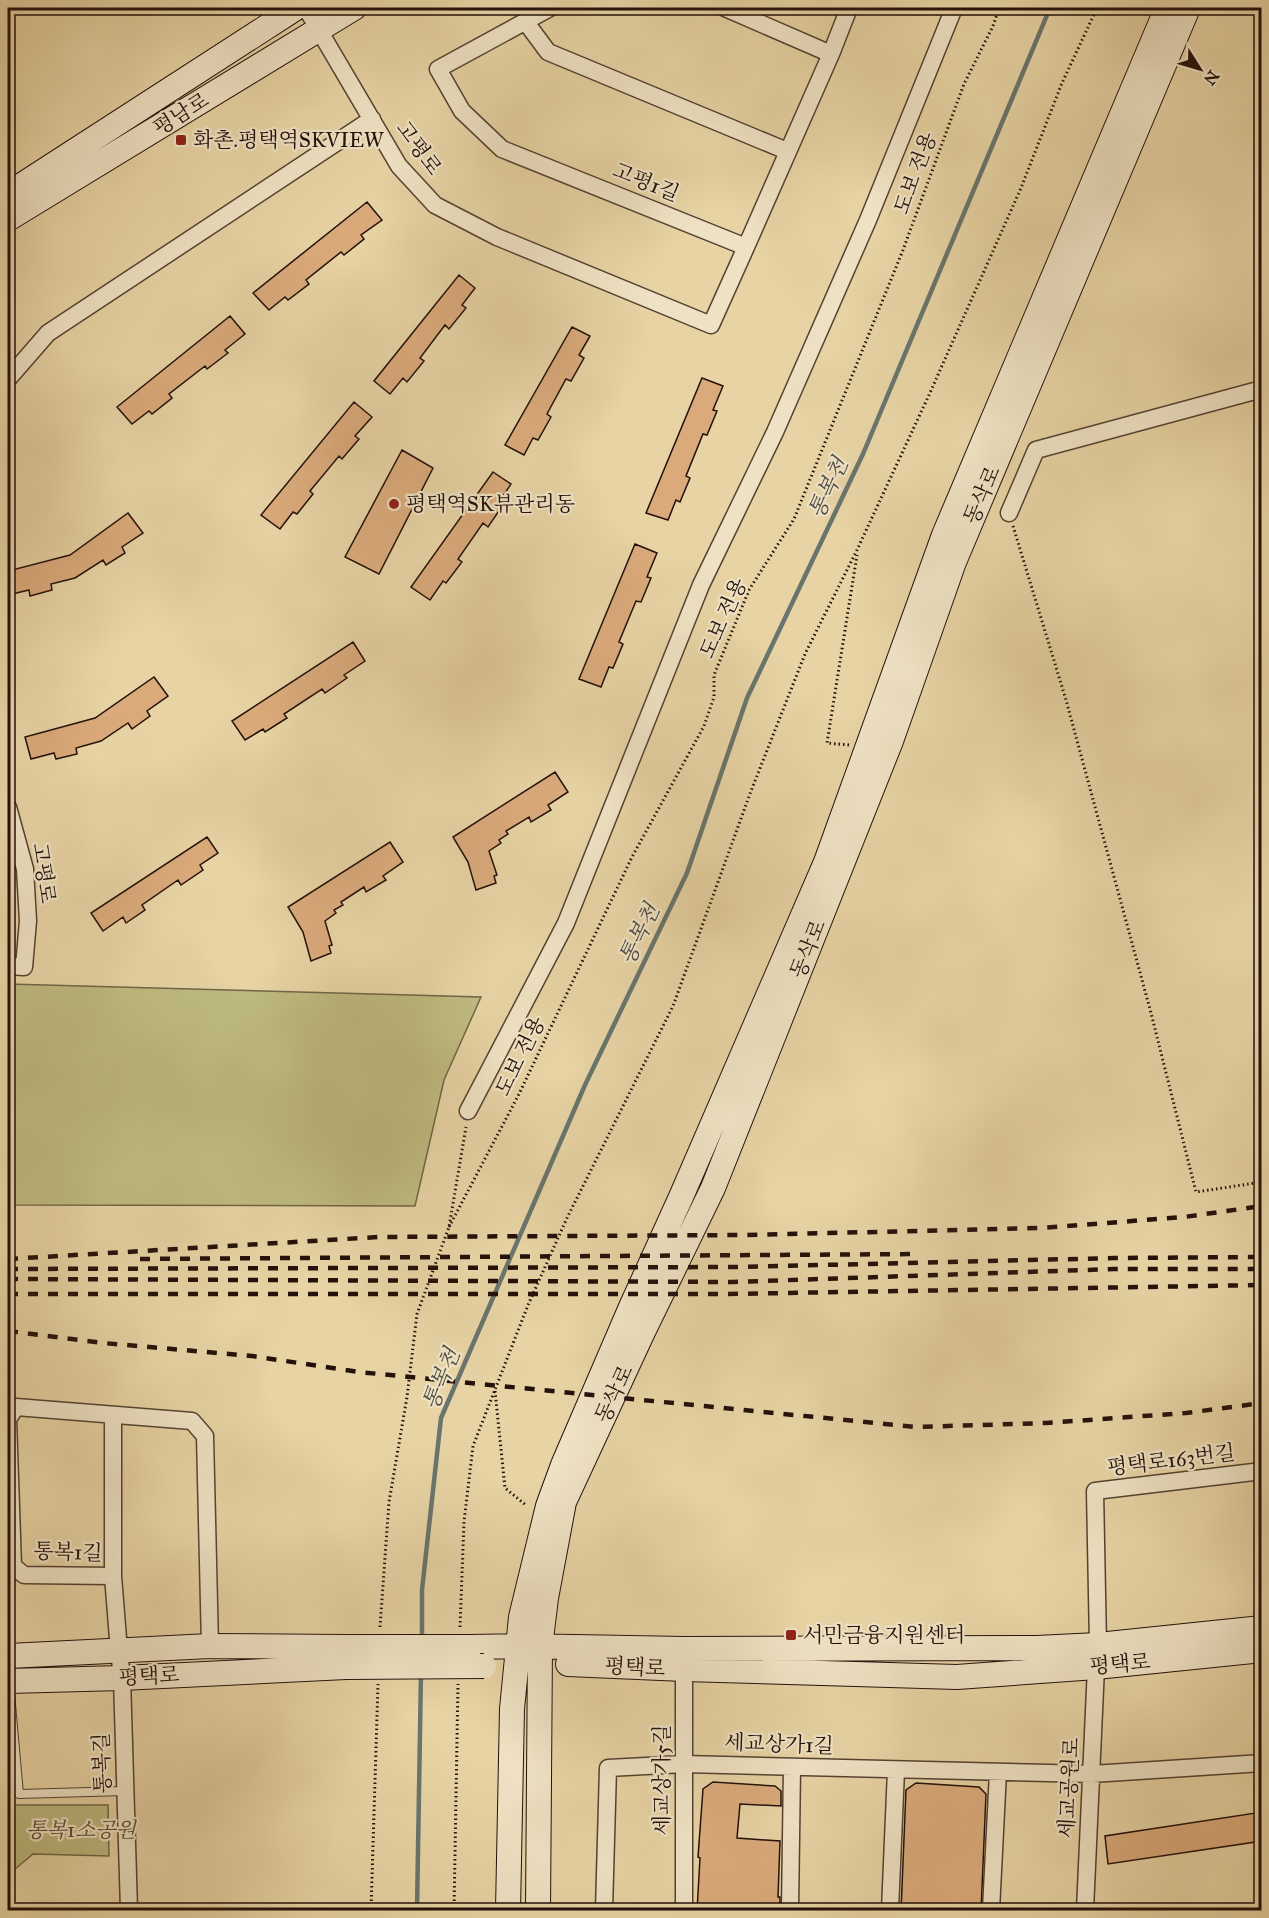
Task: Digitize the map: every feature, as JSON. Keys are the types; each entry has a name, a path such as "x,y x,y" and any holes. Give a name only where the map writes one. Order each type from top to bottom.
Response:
{"street":[{"name":"평남로","path":"8,194 296,8"},
{"path":"306,8 372,119"},
{"name":"평남로","path":"8,219 354,8"},
{"name":"고평1길","path":"550,8 438,69 462,111 502,149 746,247"},
{"path":"725,8 831,54"},
{"path":"746,247 849,8"},
{"path":"468,1112 566,923 701,585 775,432 868,220 954,8"},
{"name":"동삭로","path":"538,1911 525,1596 546,1515 563,1465 826,862 944,535 1167,8"},
{"name":"동삭로","path":"508,1911 512,1709 546,1598 564,1502 713,1188 891,741 954,562 1188,8"},
{"path":"525,21 548,52 787,151"},
{"name":"고평로","path":"8,379 48,333 372,119 399,166 435,206 497,237 711,325 746,247"},
{"path":"1009,513 1036,450 1262,389"},
{"name":"고평로","path":"8,807 25,869 28,921 24,967 8,966"},
{"name":"통복1길","path":"113,1415 113,1576 24,1575 13,1566 8,1419 16,1407 192,1421 205,1436 210,1646"},
{"name":"평택로163번길","path":"1097,1656 1095,1491 1262,1471"},
{"name":"통복길","path":"113,1576 122,1678 129,1911"},
{"name":"평택로","path":"1097,1656 1262,1628"},
{"name":"평택로","path":"8,1656 210,1646 345,1657"},
{"name":"평택로","path":"8,1681 122,1678 472,1647 529,1655 684,1659 1026,1648 1097,1656 1262,1650"},
{"name":"세교공원로","path":"1085,1911 1097,1656"},
{"name":"세교상가5길","path":"684,1659 684,1911"},
{"name":"세교상가1길","path":"604,1911 608,1768 684,1764 1092,1774 1262,1763"},
{"path":"790,1911 792,1767"},
{"path":"890,1911 896,1770"},
{"path":"991,1911 998,1772"}],"lane":[{"path":"8,1681 19,1794 125,1791"}],"path":[{"name":"도보 전용","path":"449,1227 519,1094 632,857 704,726 714,697 714,675 749,590 794,519 903,250 964,84 993,26 999,8"},
{"path":"472,1647 464,1522 472,1446 528,1305 567,1218 673,1006 751,791 806,654 857,550 1021,188 1062,83 1098,8"},
{"path":"1009,513 1066,700 1151,1013 1196,1192 1262,1182"},
{"path":"854,736 850,746 827,743 857,550"},
{"path":"380,1630 389,1502 407,1397 417,1314 449,1227 468,1112"},
{"path":"495,1389 505,1488 534,1512 546,1515"},
{"path":"454,1911 458,1674"},
{"path":"372,1911 378,1677"}],"green space":[{"path":"8,984 481,997 444,1080 415,1206 8,1205"},
{"name":"통복1소공원","path":"8,1805 108,1805 109,1856 33,1854 8,1875"}],"building":[{"path":"367,202 382,220 361,235 364,239 344,255 341,252 306,280 309,284 288,300 285,297 269,310 253,293"},
{"path":"459,275 475,288 462,305 466,308 449,329 445,325 420,358 424,361 407,382 403,378 390,394 374,381"},
{"path":"230,316 245,334 225,350 228,353 207,369 205,366 169,394 172,398 152,414 149,411 132,424 117,407"},
{"path":"572,327 590,336 579,355 584,358 571,381 566,379 547,414 551,417 538,440 533,438 524,455 505,445"},
{"path":"702,378 723,386 713,410 717,411 707,435 703,434 686,476 690,478 680,502 676,500 668,520 646,513"},
{"path":"354,402 372,417 355,436 359,439 342,459 339,456 310,491 313,494 297,514 293,512 280,529 261,515"},
{"name":"평택역SK뷰관리동","path":"402,450 433,468 379,574 345,557"},
{"path":"493,472 511,484 499,502 503,505 488,527 483,523 458,559 462,562 446,583 443,581 430,600 411,587"},
{"path":"128,513 143,533 122,547 125,553 106,565 103,560 75,578 51,584 52,590 30,596 29,590 8,595 8,571 70,555"},
{"path":"635,544 657,553 647,577 651,578 641,602 636,601 619,642 623,644 613,668 609,667 601,687 579,679"},
{"path":"353,642 365,661 344,675 347,678 325,693 322,689 284,714 287,718 265,732 263,729 245,740 232,721"},
{"path":"154,677 168,696 147,711 150,716 132,729 128,723 101,741 76,748 77,754 56,759 54,753 31,759 25,737 95,718"},
{"path":"555,772 568,792 548,805 551,810 531,822 529,817 506,831 508,834 499,840 501,843 489,851 497,875 494,876 496,883 476,890 468,862 453,837"},
{"path":"207,837 218,853 200,865 203,870 181,885 178,880 142,905 145,910 126,923 123,917 103,931 91,913"},
{"path":"390,842 403,862 383,876 386,880 366,892 364,887 341,902 343,905 334,910 336,913 325,921 332,945 329,946 331,953 311,961 303,932 288,907"},
{"path":"713,1782 775,1786 781,1791 781,1806 740,1804 737,1838 780,1841 778,1897 780,1897 780,1911 697,1911 703,1789"},
{"path":"916,1783 979,1787 986,1794 981,1911 901,1911 906,1790"},
{"path":"1262,1812 1262,1841 1108,1864 1105,1836"}],"waterway":[{"name":"통복천","path":"422,1641 422,1590 441,1418 585,1085 687,873 747,698 863,454 1050,8"},
{"name":"통복천","path":"417,1910 421,1673"}],"railway":[{"path":"8,1259 379,1237 747,1235 1041,1228 1184,1217 1262,1206"},
{"path":"140,1259 920,1254"},
{"path":"8,1269 739,1267 1115,1258 1262,1257"},
{"path":"8,1279 733,1282 1114,1269 1262,1269"},
{"path":"8,1294 726,1294 1262,1285"},
{"path":"8,1331 103,1343 252,1356 359,1372 916,1427 1046,1423 1186,1413 1262,1403"}],"place":[{"name":"화촌.평택역SKVIEW","path":"181,140"},
{"name":"평택역SK뷰관리동","path":"394,504"},
{"name":"서민금융지원센터","path":"791,1635"}]}
